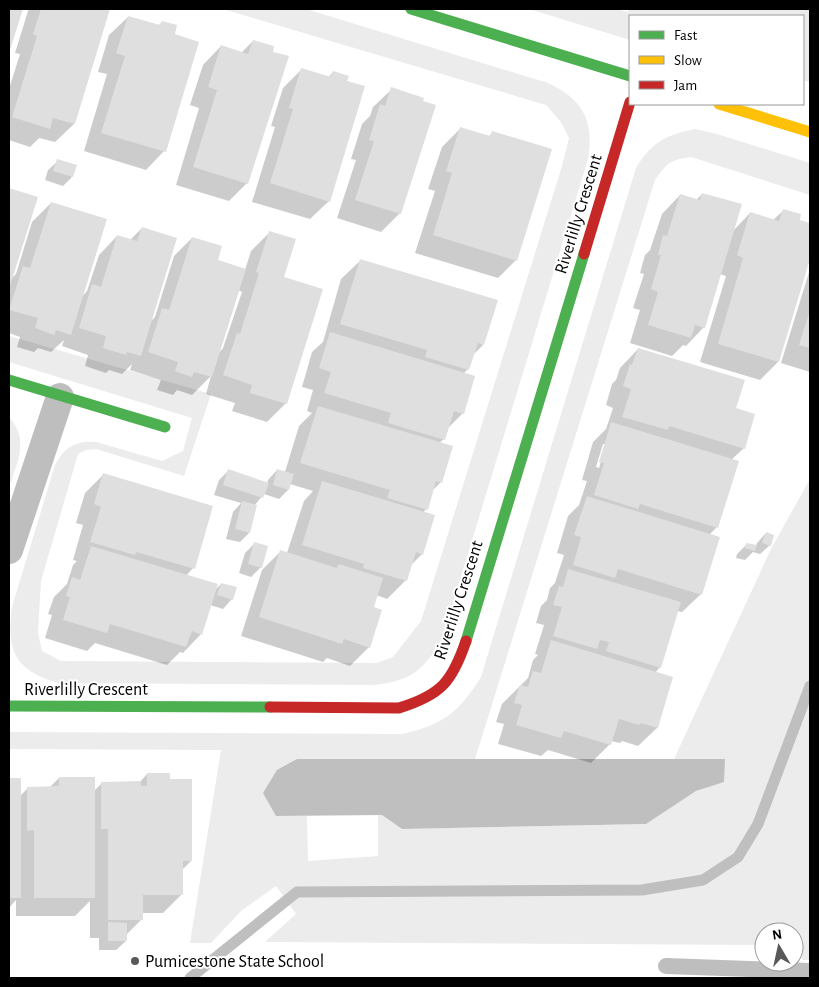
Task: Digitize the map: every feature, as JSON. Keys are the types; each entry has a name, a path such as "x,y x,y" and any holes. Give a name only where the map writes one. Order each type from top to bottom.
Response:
{"street":[{"path":"411,9 629,76"},
{"name":"Riverlilly Crescent","path":"9,706 399,708 417,703 433,694 449,681 457,665 472,621 629,105"},
{"path":"722,105 810,132"},
{"path":"9,380 164,428"},
{"path":"9,550 60,397"}],"lane":[{"path":"666,966 731,973 810,971"}],"shaded area":[{"path":"223,9 306,9 548,83 570,97 584,113 589,133 588,159 442,639 422,666 407,677 375,685 58,683 43,678 23,665 13,647 10,622 12,607 55,465 67,449 82,442 96,442 162,461 183,451 192,418 9,362 9,336 211,394 184,476 96,449 86,450 78,454 41,581 38,633 42,651 61,661 377,663 393,657 421,621 562,166 569,138 561,122 546,105"},
{"path":"529,9 616,9 628,12 629,9 810,9 810,82 804,80 804,15 629,15 629,40"},
{"path":"695,129 810,163 810,195 691,157 678,159 670,163 663,170 655,180 475,759 297,759 276,816 307,816 308,861 378,856 378,815 382,815 402,829 646,824 696,791 723,782 724,759 674,759 771,549 810,479 810,960 804,960 804,922 754,922 754,945 265,942 296,914 276,886 241,911 211,943 190,943 221,750 9,749 9,732 403,734 440,721 457,708 481,677 636,168 654,146 676,134"},
{"path":"9,417 19,434 20,451 9,488"},
{"path":"297,759 725,759 724,782 696,791 646,824 402,829 382,815 276,816 263,793 277,770"}],"building":[{"path":"9,9 23,9 9,53"},
{"path":"41,9 110,9 75,124 53,118 50,129 12,117 37,36 33,34"},
{"path":"128,16 160,25 162,21 177,25 175,34 199,42 166,152 101,133 125,56 116,53"},
{"path":"253,40 274,46 273,52 289,56 248,184 193,167 217,90 208,87 221,45 248,54"},
{"path":"301,68 331,77 333,71 349,76 347,81 365,86 330,202 270,183 293,109 289,108"},
{"path":"391,87 424,98 423,101 436,105 401,214 355,200 374,141 369,140 380,104 385,106"},
{"path":"460,127 490,136 492,131 552,149 517,261 433,235 452,173 446,171"},
{"path":"57,159 77,165 73,177 53,171"},
{"path":"9,188 38,197 9,289"},
{"path":"702,193 742,204 705,328 695,325 691,338 648,325 658,292 651,289 661,255 658,255 663,235 667,236 680,194 700,200"},
{"path":"51,202 107,219 71,335 56,330 54,335 35,328 38,318 9,310 23,266 30,268"},
{"path":"783,209 801,214 800,220 810,223 810,259 779,362 718,344 743,258 737,255 750,212 779,221"},
{"path":"142,227 177,238 141,356 127,352 126,355 103,348 106,336 79,328 92,284 101,287 117,235 137,241"},
{"path":"269,231 296,239 284,277 323,289 287,404 250,393 252,385 223,375 237,333 240,334 259,273 256,272"},
{"path":"192,237 222,246 218,260 246,269 212,377 194,372 192,377 175,371 178,362 148,352 162,308 169,310"},
{"path":"360,259 498,300 484,345 478,343 469,370 425,357 427,350 340,324"},
{"path":"810,310 810,348 799,345"},
{"path":"330,332 475,376 464,414 454,411 445,440 388,423 391,413 324,393 331,372 319,368"},
{"path":"638,348 745,380 736,408 755,414 745,449 669,426 668,430 622,417 631,389 623,386 630,364 632,365"},
{"path":"318,406 453,446 442,483 436,481 428,510 387,498 390,490 300,463"},
{"path":"611,422 739,461 718,528 640,504 638,509 594,495 604,463 599,462"},
{"path":"228,469 269,483 263,498 223,485"},
{"path":"277,469 294,474 289,490 273,485"},
{"path":"103,473 213,506 195,569 136,552 135,555 90,542 101,507 94,504"},
{"path":"322,481 435,515 423,555 416,552 407,581 363,568 364,564 302,545"},
{"path":"587,496 720,537 702,595 618,569 615,578 573,565 581,537 574,535"},
{"path":"242,501 257,505 250,533 235,529"},
{"path":"766,532 774,535 771,546 762,543"},
{"path":"254,542 268,546 262,568 248,564"},
{"path":"746,543 757,545 755,551 745,548"},
{"path":"91,546 218,584 202,635 192,631 186,647 110,624 107,633 63,620 70,597 66,596 72,577 80,580"},
{"path":"280,550 337,568 339,564 383,578 374,607 382,610 370,648 344,639 342,644 259,617"},
{"path":"568,569 681,602 661,668 606,651 609,642 600,640 597,649 553,636 562,607 553,605 559,586 563,587"},
{"path":"221,583 237,587 233,600 217,595"},
{"path":"551,640 673,677 658,728 619,719 611,745 564,731 561,738 516,725 522,705 514,703 520,685 528,687 533,671 541,673"},
{"path":"147,773 170,773 170,779 192,779 192,861 183,861 183,895 143,895 143,920 108,920 108,829 101,829 101,782 141,781 141,786 147,786"},
{"path":"59,777 95,777 95,898 34,898 34,830 27,831 27,787 59,786"},
{"path":"9,778 21,778 21,898 9,898"},
{"path":"108,922 127,923 127,941 108,941"}],"waterway":[{"path":"190,978 297,892 642,890 703,880 738,857 758,824 810,686"}],"traffic: fast":[{"path":"411,9 629,76"},
{"path":"466,641 584,254"},
{"path":"9,380 165,427"},
{"path":"9,706 270,707"}],"traffic: slow":[{"path":"722,105 810,132"}],"traffic: jam":[{"path":"584,254 629,105"},
{"path":"270,707 399,708 425,698 443,685 456,667 466,641"}],"place":[{"name":"Pumicestone State School","path":"135,961"}]}
